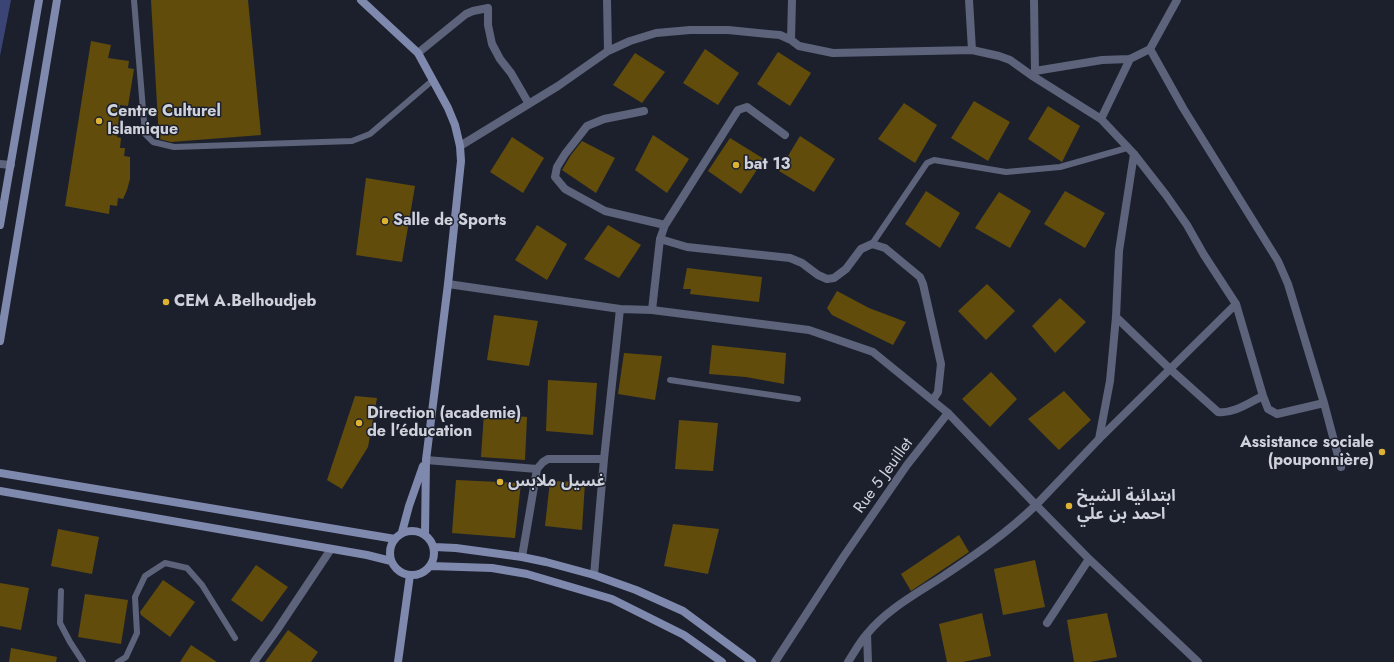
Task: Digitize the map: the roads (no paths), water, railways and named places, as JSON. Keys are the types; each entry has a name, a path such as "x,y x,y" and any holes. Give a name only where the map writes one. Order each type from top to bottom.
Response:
{"main road":[{"path":"0,226 39,0"},
{"path":"0,341 57,0"},
{"path":"361,0 418,53 448,108 455,125 460,146 461,161 448,284 426,460 425,534"},
{"path":"402,532 409,506 426,460"},
{"path":"0,473 395,538"},
{"path":"0,491 367,555 391,561"},
{"path":"414,530 425,534 432,542 434,547 435,554 431,566 422,574 410,575 398,570 391,561 390,553 391,545 395,538 402,532 414,530"},
{"path":"434,547 456,548 522,557 546,562 594,575 636,590 683,611 752,662"},
{"path":"431,566 492,568 527,574 612,599 684,635 722,662"},
{"path":"398,662 410,575"}],"street":[{"path":"607,0 608,50"},
{"path":"791,40 792,0"},
{"path":"969,0 972,50"},
{"path":"1033,73 1034,0"},
{"path":"1033,73 1102,60 1130,59 1150,49 1177,0"},
{"path":"418,53 466,14 488,4 488,25 492,44 529,104"},
{"path":"460,146 558,86 608,50 656,33 690,30 728,30 780,35 799,46 833,53 972,50 999,56 1010,60 1033,73 1101,119 1134,154 1166,195 1187,225 1236,304 1263,396 1268,408 1277,414 1324,403"},
{"path":"1150,49 1183,108 1278,261 1288,284 1324,403 1341,467"},
{"path":"1101,119 1130,59"},
{"path":"652,310 660,239 665,225 738,110 747,107 785,135"},
{"path":"644,111 604,119 587,126 565,154 557,167 555,177 565,189 605,211 665,225"},
{"path":"1100,439 1110,381 1116,317 1119,251 1134,154"},
{"path":"0,164 11,165"},
{"path":"660,239 687,247 790,258 802,263 818,275 827,279 834,278 846,269 862,249 872,244 885,248 920,277 923,284 941,364 938,392 933,400"},
{"path":"448,284 620,310 652,310 809,330 873,352 948,413 1089,558 1198,662"},
{"path":"848,662 867,634 881,620 902,604 975,555 1016,524 1236,304"},
{"path":"594,575 604,459 620,310"},
{"path":"1116,317 1170,369 1218,412 1225,413 1232,411 1263,396"},
{"name":"Rue 5 Jeuillet","path":"776,662 844,556 907,465 948,413"},
{"path":"522,557 537,469 548,459 604,459"},
{"path":"426,460 537,469"},
{"path":"254,662 331,549"},
{"path":"1047,623 1089,558"},
{"path":"867,634 868,662"}],"lane":[{"path":"134,0 145,134 153,142 174,147 352,141 370,134 433,80"},
{"path":"872,244 927,163 934,160 1006,172 1060,167 1127,148"},
{"path":"670,380 798,399"},
{"path":"118,662 126,657 137,633 135,596 145,576 165,563 187,568 202,585 235,638"},
{"path":"61,591 60,623 83,662"}],"place":[{"name":"Centre Culturel Islamique","path":"99,121"},
{"name":"bat 13","path":"736,165"},
{"name":"Salle de Sports","path":"385,221"},
{"name":"CEM A.Belhoudjeb","path":"166,302"},
{"name":"Direction (academie) de l'éducation","path":"359,423"},
{"name":"Assistance sociale (pouponnière)","path":"1382,452"},
{"name":"غسيل ملابس","path":"500,482"},
{"name":"ابتدائية الشيخ احمد بن علي","path":"1069,506"}]}
